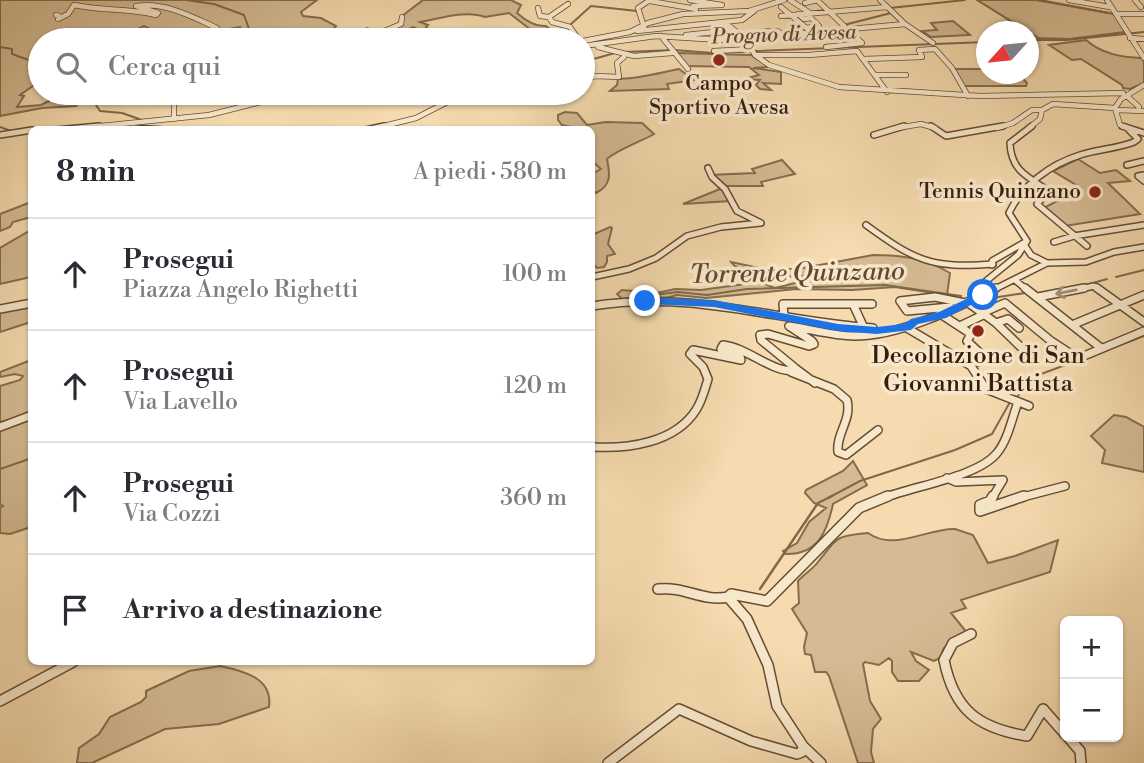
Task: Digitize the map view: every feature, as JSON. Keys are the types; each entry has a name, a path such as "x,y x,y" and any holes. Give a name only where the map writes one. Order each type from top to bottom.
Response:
{"street":[{"path":"687,8 722,5 690,0"},
{"path":"726,13 749,12 784,0"},
{"path":"790,0 810,13"},
{"path":"805,3 817,0 862,43 826,47"},
{"path":"880,0 934,46 968,96"},
{"path":"1069,0 1110,7"},
{"path":"1107,0 1144,58"},
{"path":"1135,0 1141,7"},
{"path":"644,28 638,8 649,1 687,8 749,12"},
{"path":"538,8 540,16 549,17 568,4"},
{"path":"55,15 59,16 58,19 63,17 74,5 100,11 144,12 156,15 158,13 136,6 160,7 198,17 217,28"},
{"path":"781,7 811,32"},
{"path":"781,16 888,8"},
{"path":"595,39 644,28 676,12 749,12"},
{"path":"644,28 744,19 749,12"},
{"path":"1116,14 1144,14"},
{"path":"798,15 811,19 819,26 806,28"},
{"path":"392,28 401,24 402,17"},
{"path":"549,17 552,22 571,28"},
{"path":"724,22 745,39 755,55 769,65 820,88"},
{"path":"699,24 713,40"},
{"path":"630,32 713,40 905,24"},
{"path":"675,37 733,30"},
{"path":"759,32 777,31 784,35"},
{"path":"1129,35 1144,38"},
{"path":"595,45 659,36"},
{"path":"659,36 688,69"},
{"path":"595,46 619,54 648,58 671,51"},
{"path":"864,59 922,57 919,50 934,46"},
{"path":"714,51 752,49"},
{"path":"755,55 809,55 857,51 887,92"},
{"path":"595,76 619,77 619,54"},
{"path":"876,75 906,75"},
{"path":"796,76 839,88 887,92 968,96 1129,93"},
{"path":"1047,263 1031,255 1009,213 1031,181 1080,155 1122,147 1138,139 1120,125 1116,109 1119,101 1143,86"},
{"path":"1129,93 1141,109"},
{"path":"1027,96 1077,99 1116,109 1141,109"},
{"path":"874,135 924,123 932,125 946,136 963,131 985,131 1013,123 1032,110 1042,110 1063,103 1108,106"},
{"path":"174,105 174,119"},
{"path":"137,126 249,105"},
{"path":"383,126 416,118 441,105"},
{"path":"1042,110 1040,119 1009,146 1013,166 1050,193 1037,204 1087,246"},
{"path":"124,126 146,126"},
{"path":"1129,130 1144,133"},
{"path":"0,135 28,131"},
{"path":"1128,165 1144,162"},
{"path":"595,276 629,269 668,251 687,236 706,230 761,223 737,211 725,189 712,177 708,168"},
{"path":"1144,175 1138,176 1144,181"},
{"path":"866,225 898,249 911,255 965,267 993,264"},
{"path":"1054,242 1074,236 1144,225"},
{"path":"975,298 974,285 993,264 992,261 1026,243"},
{"path":"975,289 1026,243"},
{"path":"907,328 915,321 942,315 1047,263 1086,262 1114,252 1144,247"},
{"path":"1015,280 1101,348"},
{"path":"1034,295 1094,286 1144,322"},
{"path":"1072,325 1144,295"},
{"path":"942,298 951,309"},
{"path":"906,311 900,301 942,298 966,302 996,323 1026,352"},
{"path":"595,306 630,300 689,302 838,327 877,330"},
{"path":"960,327 1005,303 1053,343 1078,358 1144,331"},
{"path":"0,309 28,304"},
{"path":"783,316 783,304 872,304"},
{"path":"853,304 864,328"},
{"path":"915,321 901,311 951,309"},
{"path":"942,315 968,332 970,336 967,341 982,355 978,362"},
{"path":"996,323 1008,319 1019,328"},
{"path":"878,430 852,452 846,455 838,452 837,442 848,416 847,400 826,385 801,381 763,342 760,335 767,334 809,346 814,344 812,341 788,326 849,336 877,330 907,328 971,366 986,389 1030,406"},
{"path":"595,447 619,447 659,438 695,413 708,379 703,367 690,354 693,350 742,360 740,356 721,349 723,345 729,345 764,358 785,372 793,370"},
{"path":"657,589 674,587 712,600 738,594 767,601 859,508 907,488 978,467 997,453 1016,400"},
{"path":"0,427 28,416"},
{"path":"947,478 956,482 1003,480 990,500 980,505 980,510 1038,491 1065,486"},
{"path":"728,597 747,619 768,665 777,706 803,746 821,763"},
{"path":"971,634 953,643 944,660 953,694 968,716 1014,734 1027,736 1043,709 1060,727"},
{"path":"0,701 67,665"},
{"path":"608,763 679,709 751,740 797,754 802,752 803,746"},
{"path":"1073,742 1080,751 1082,763"}],"shaded area":[{"path":"0,0 317,0 301,12 303,16 321,18 336,26 28,28 28,89 20,95 24,96 17,107 77,105 0,116"},
{"path":"423,0 511,0 521,5 517,13 524,19 548,28 528,28 509,13 485,17 462,14 420,22 428,25 427,28 388,28 400,24 402,16"},
{"path":"977,0 1036,0 1114,14 1125,32 1069,39 1039,38 1039,21 1011,21"},
{"path":"953,21 970,35 931,37 922,31 937,30 931,23"},
{"path":"1086,40 1112,54 1141,58 1144,61 1144,83 1130,89 1123,88 1081,59 1072,60 1049,45"},
{"name":"Campo Sportivo Avesa","path":"677,53 751,55 769,67 753,68 781,72 781,84 763,83 771,90 760,89 756,85 760,80 744,79 759,75 749,67 685,66"},
{"path":"679,69 694,80 667,84 669,89 610,91 617,85 618,79"},
{"path":"953,69 976,69 976,84 1027,84 1026,86 961,86"},
{"path":"565,112 577,113 587,125 606,122 642,123 654,134 607,159 609,179 596,193 595,172 601,169 595,164 595,126 562,125 558,115"},
{"name":"Tennis Quinzano","path":"1078,159 1100,173 1116,170 1130,181 1108,183 1140,214 1065,226 1044,208 1081,188 1053,171"},
{"path":"782,160 795,174 761,182 763,186 723,186 730,201 683,204 720,189 709,175 755,173 752,169"},
{"path":"28,203 28,218 13,222 10,227 0,231 0,214"},
{"path":"612,228 608,244 615,254 607,256 604,267 595,266 595,234"},
{"path":"28,232 28,278 0,284 0,248"},
{"path":"873,255 913,258 941,268 950,273 947,295 895,287 852,290 796,289 706,298 677,295 662,299 622,299 617,294 622,290 657,293 760,282 775,288 811,279 806,276 755,274 731,262 764,269 798,269"},
{"path":"28,305 28,323 0,332 0,310"},
{"path":"28,361 28,415 0,422 0,386 20,380 23,376 15,374 0,377 0,372"},
{"path":"1114,415 1126,417 1144,427 1144,472 1102,463 1105,450 1091,436"},
{"path":"28,420 28,528 10,534 0,533 0,508 3,506 0,504 0,427"},
{"path":"853,461 867,485 833,504 828,524 813,546 806,551 785,554 783,551 797,543 809,522 826,508 814,503 805,493 806,490 843,471"},
{"path":"955,529 973,535 988,563 1058,540 1050,572 961,600 966,608 951,613 968,634 944,648 940,658 934,661 911,652 916,661 929,670 919,681 898,681 892,672 892,661 889,658 879,665 865,662 863,664 870,701 881,719 873,729 871,752 874,763 858,763 829,676 826,672 815,672 811,655 805,654 807,633 792,609 799,603 798,581 838,539 849,535 868,533 878,538 900,540"},
{"path":"220,666 238,670 262,683 269,697 269,707 219,724 165,729 92,763 77,763 79,748 99,734 110,717 141,702 146,697 146,691 189,671"}],"waterway":[{"path":"186,0 214,4 244,15 249,28"},
{"path":"890,8 965,0"},
{"path":"1040,0 1109,13"},
{"path":"570,25 591,6 637,11"},
{"path":"844,25 891,13"},
{"name":"Progno di Avesa","path":"1039,40 1067,40 1144,32"},
{"name":"Progno di Avesa","path":"733,52 976,42"},
{"path":"0,47 12,49 12,54 28,60"},
{"name":"Progno di Avesa","path":"624,52 674,50 713,53"},
{"name":"Progno di Avesa","path":"595,59 615,53"},
{"path":"96,105 100,111 122,113 142,120"},
{"path":"0,127 11,131"},
{"path":"1116,277 1144,270"},
{"name":"Torrente Quinzano","path":"1086,285 1107,279"},
{"name":"Torrente Quinzano","path":"606,301 678,292 707,295 747,289 885,285 961,296"},
{"name":"Torrente Quinzano","path":"979,300 1025,293"},
{"path":"1017,397 1033,377 1144,336"},
{"path":"828,498 860,481 955,450 992,434 1010,402"},
{"name":"Torrente Quinzano","path":"0,469 28,459"},
{"path":"828,498 832,496"},
{"path":"760,589 818,503 828,498"}],"place":[{"name":"Campo Sportivo Avesa","path":"719,60"},
{"name":"Tennis Quinzano","path":"1095,192"},
{"name":"Decollazione di San Giovanni Battista","path":"978,331"}],"route":[{"path":"645,301 714,304 838,327 877,330 907,328 915,321 936,318 983,295"}]}
